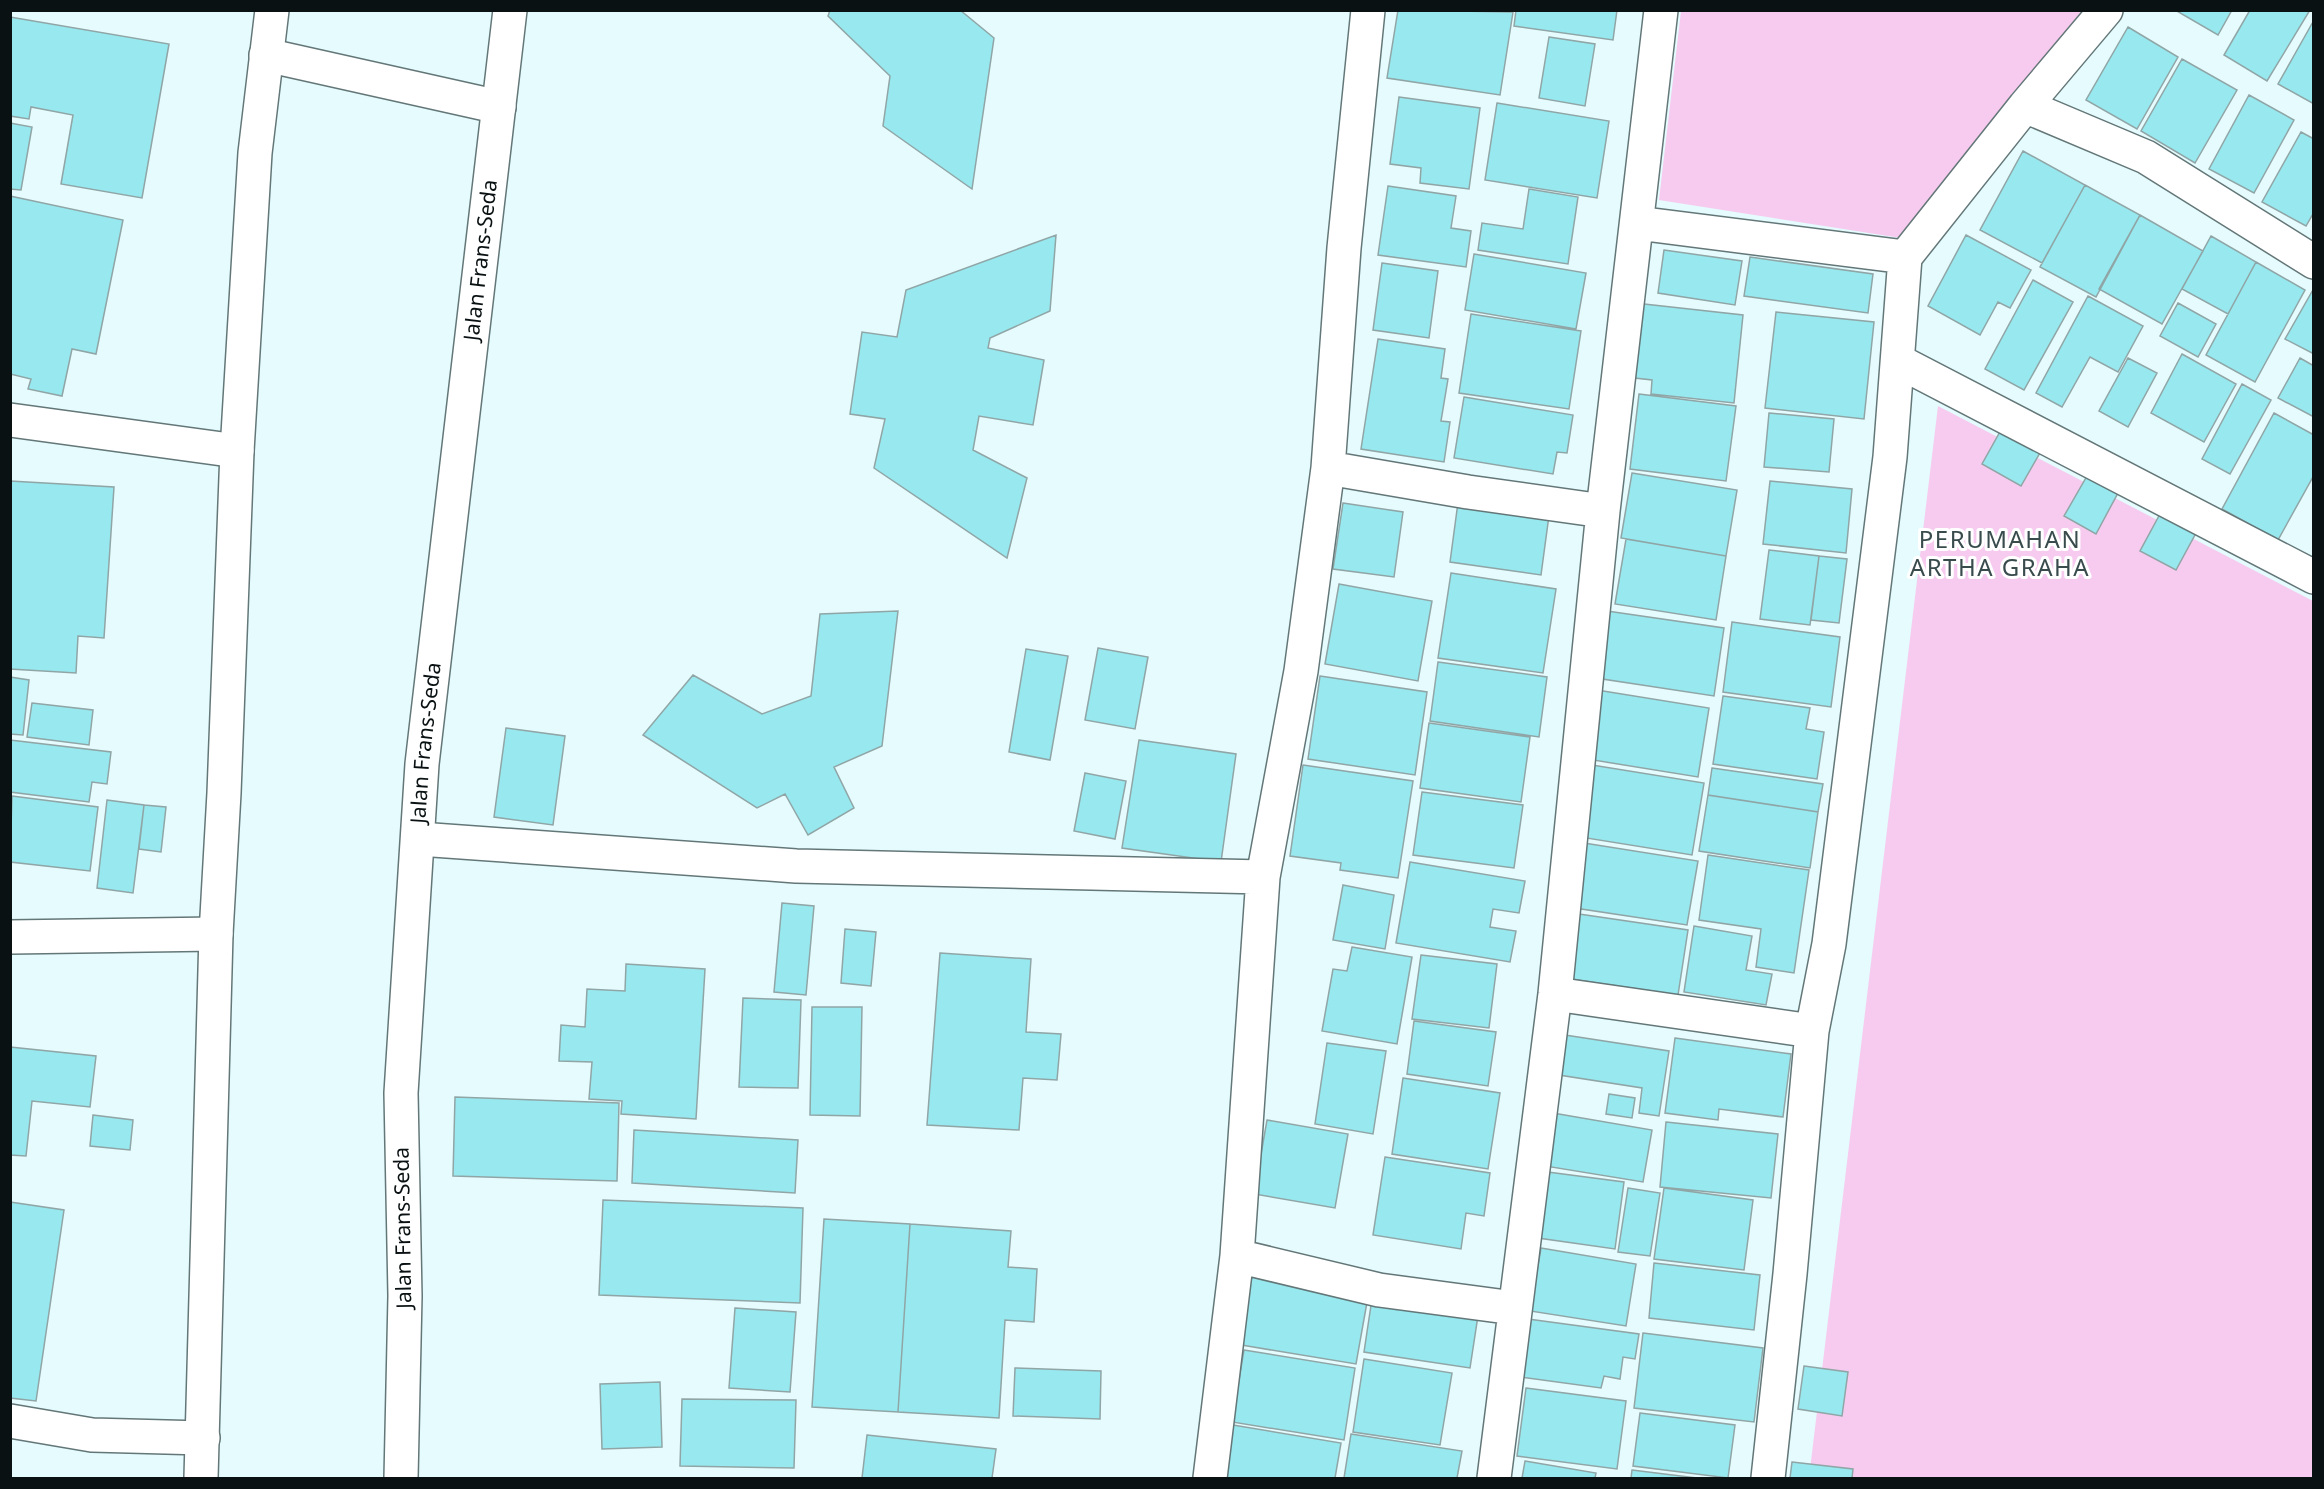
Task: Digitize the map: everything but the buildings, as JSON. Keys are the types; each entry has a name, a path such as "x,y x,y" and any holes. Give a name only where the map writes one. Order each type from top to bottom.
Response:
{"street":[{"path":"201,1479 216,934 224,793 237,451 255,153 272,10"},
{"name":"Jalan Frans-Seda","path":"401,1479 405,1296 401,1093 422,764 510,10"},
{"path":"1210,1479 1237,1256 1263,877 1301,671 1328,468 1344,248 1368,10"},
{"path":"1494,1479 1555,994 1603,511 1661,10"},
{"path":"1768,1479 1790,1274 1812,1031 1829,944 1890,457 1905,257 2025,106 2106,10"},
{"path":"266,55 500,107"},
{"path":"2025,106 2146,157 2313,262"},
{"path":"1637,223 1905,257"},
{"path":"1898,361 2313,577"},
{"path":"10,420 237,451"},
{"path":"1328,468 1468,492 1603,511"},
{"path":"419,839 796,866 1263,877"},
{"path":"10,937 216,934"},
{"path":"1555,994 1812,1031"},
{"path":"1237,1256 1379,1290 1515,1308"},
{"path":"10,1421 92,1436 203,1438"}],"shaded area":[{"path":"1681,11 2084,11 1901,238 1659,200"},
{"path":"1938,406 2313,601 2313,1478 1809,1478"}],"district":[{"name":"PERUMAHAN ARTHA GRAHA","path":"2000,554"}]}
